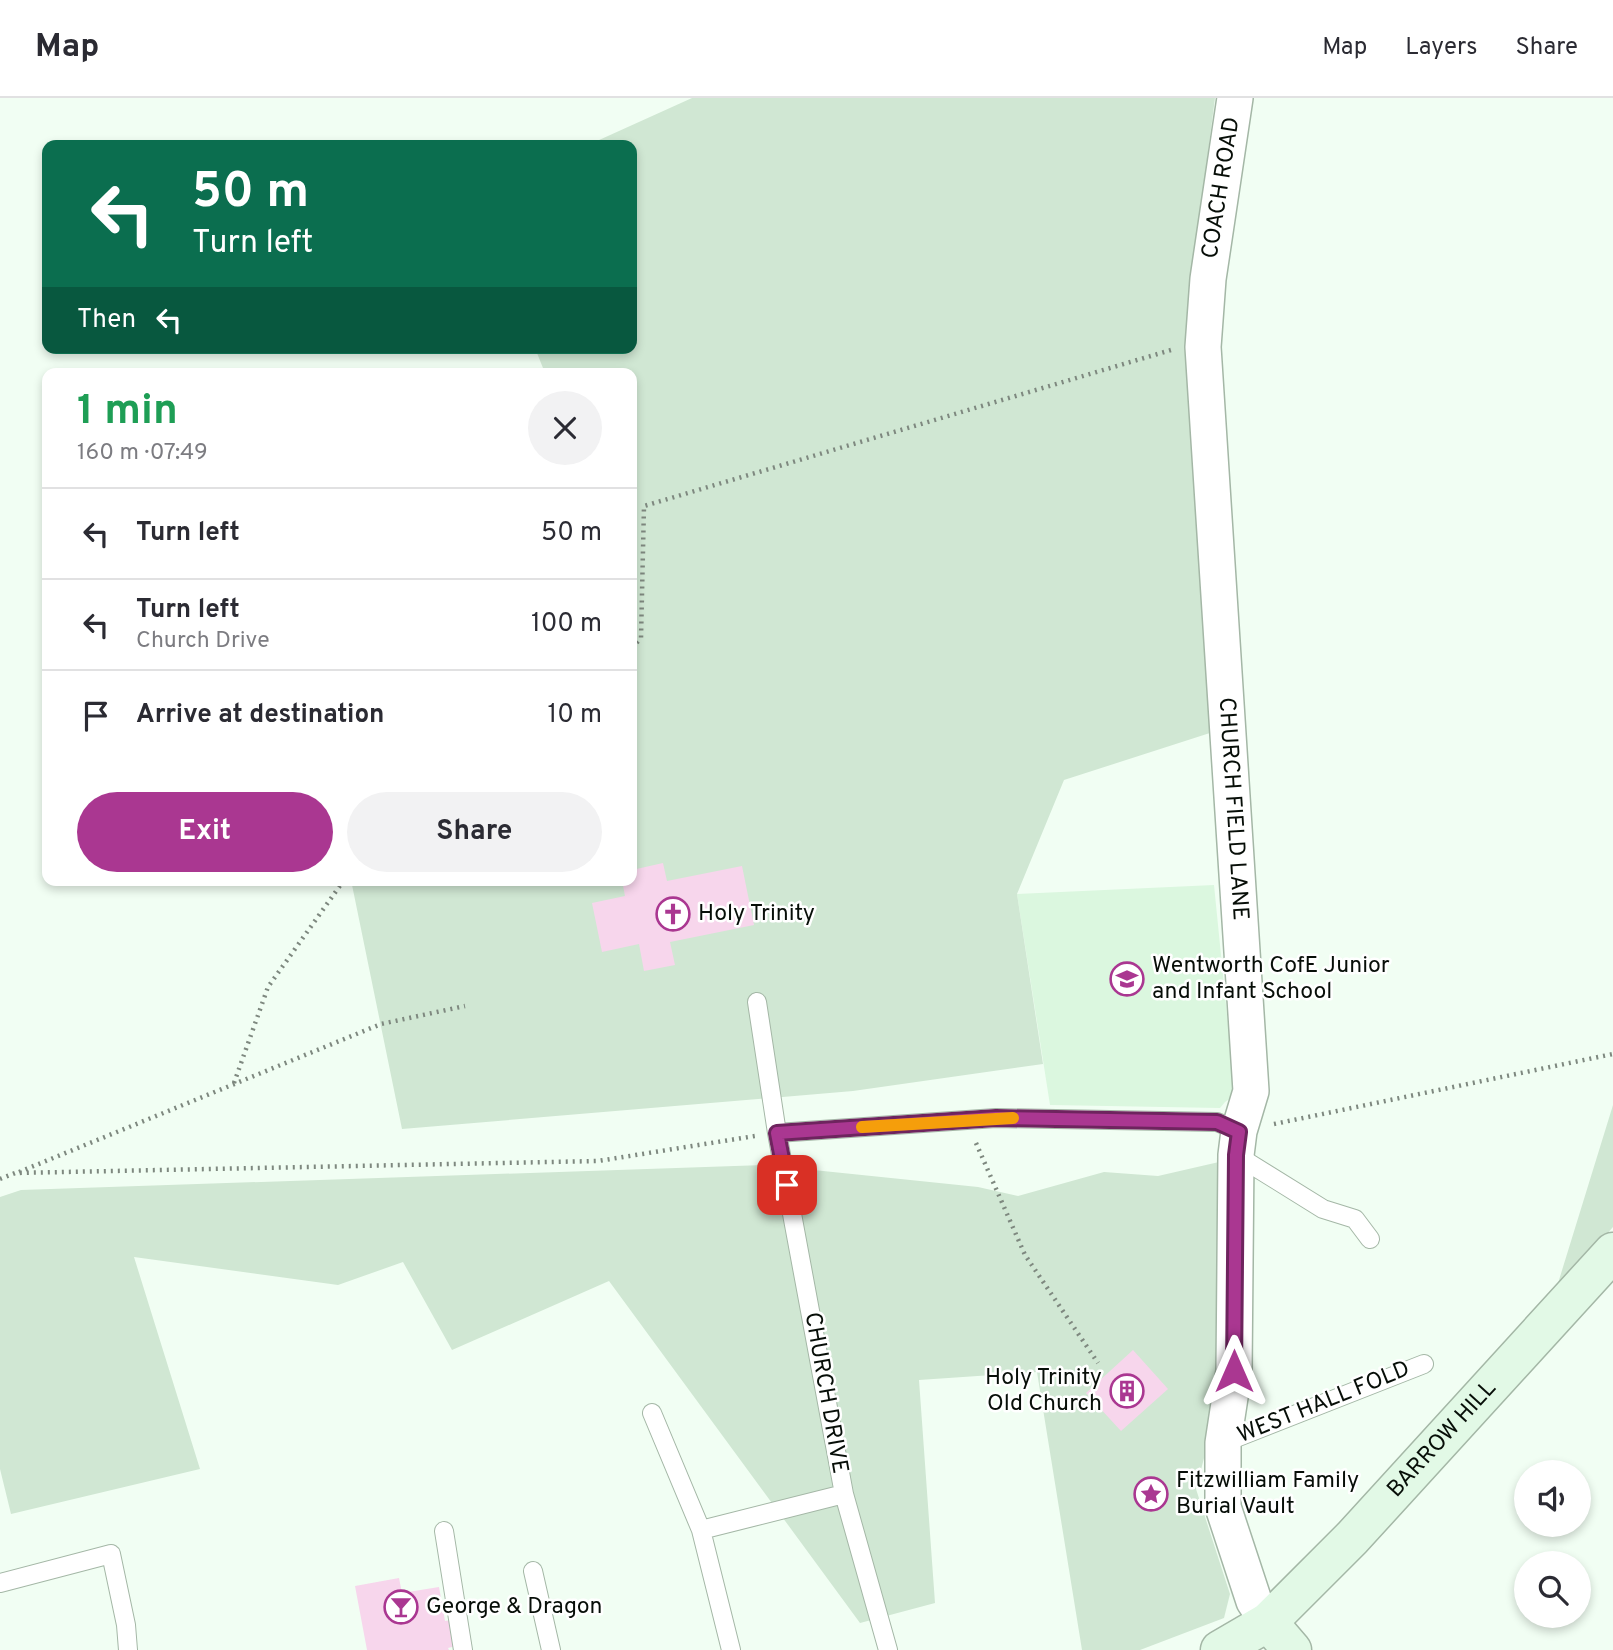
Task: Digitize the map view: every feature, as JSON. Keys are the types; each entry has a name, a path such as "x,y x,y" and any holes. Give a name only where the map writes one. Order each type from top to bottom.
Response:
{"main road":[{"name":"BARROW HILL","path":"1220,1650 1280,1636 1352,1538 1613,1252"}],"street":[{"name":"COACH ROAD","path":"1208,279 1235,98"},
{"name":"CHURCH FIELD LANE","path":"1208,279 1203,347 1251,1091 1238,1143 1234,1371 1223,1443 1223,1507 1254,1601 1280,1636"}],"lane":[{"name":"CHURCH DRIVE","path":"757,1002 777,1133 844,1494 888,1650"},
{"path":"777,1133 996,1118 1217,1122 1238,1143 1323,1209 1355,1219 1370,1238"},
{"name":"WEST HALL FOLD","path":"1223,1443 1424,1364"},
{"path":"652,1413 701,1530 731,1650"},
{"path":"701,1530 844,1494"},
{"path":"444,1531 463,1650"},
{"path":"0,1584 111,1554 126,1625 128,1650"},
{"path":"533,1571 551,1650"}],"path":[{"path":"637,642 641,638 644,506 1188,345 1203,347"},
{"path":"234,1084 268,987 340,886"},
{"path":"0,1179 381,1024 466,1006"},
{"path":"1238,1143 1613,1054"},
{"path":"965,1120 1025,1255 1098,1363"},
{"path":"15,1173 598,1161 777,1133"}],"shaded area":[{"path":"692,98 1215,98 1192,276 1213,732 1064,780 1017,894 1043,1064 853,1091 402,1129 352,886 637,886 637,368 543,368 537,354 637,354 637,140 599,140"},
{"name":"Wentworth CofE Junior and Infant School","path":"1214,885 1235,1095 1220,1108 1050,1105 1017,894"},
{"path":"1613,1105 1613,1227 1555,1293"},
{"path":"1219,1162 1226,1373 1196,1489 1230,1594 1224,1618 1140,1650 1082,1650 1037,1372 919,1380 935,1603 860,1623 609,1281 452,1350 403,1262 338,1285 134,1257 200,1469 11,1514 0,1469 0,1197 21,1190 765,1165 978,1187 1018,1196 1104,1172 1158,1176"}],"building":[{"name":"Holy Trinity","path":"663,863 667,881 742,866 754,925 670,942 675,965 644,971 639,944 602,952 592,903 625,896 623,886 637,886 637,869"},
{"name":"Holy Trinity Old Church","path":"1133,1350 1168,1389 1121,1431 1086,1393"},
{"name":"George & Dragon","path":"399,1578 402,1593 439,1587 445,1621 451,1620 456,1646 448,1648 449,1650 367,1650 355,1586"}],"slow traffic":[{"path":"862,1127 1013,1118"}],"place":[{"name":"Holy Trinity","path":"673,914"},
{"name":"Wentworth CofE Junior and Infant School","path":"1127,979"},
{"name":"Holy Trinity Old Church","path":"1127,1391"},
{"name":"Fitzwilliam Family Burial Vault","path":"1151,1494"},
{"name":"George & Dragon","path":"401,1607"}],"route":[{"path":"787,1185 777,1133 996,1118 1217,1122 1239,1132 1236,1155 1234,1371"}]}
